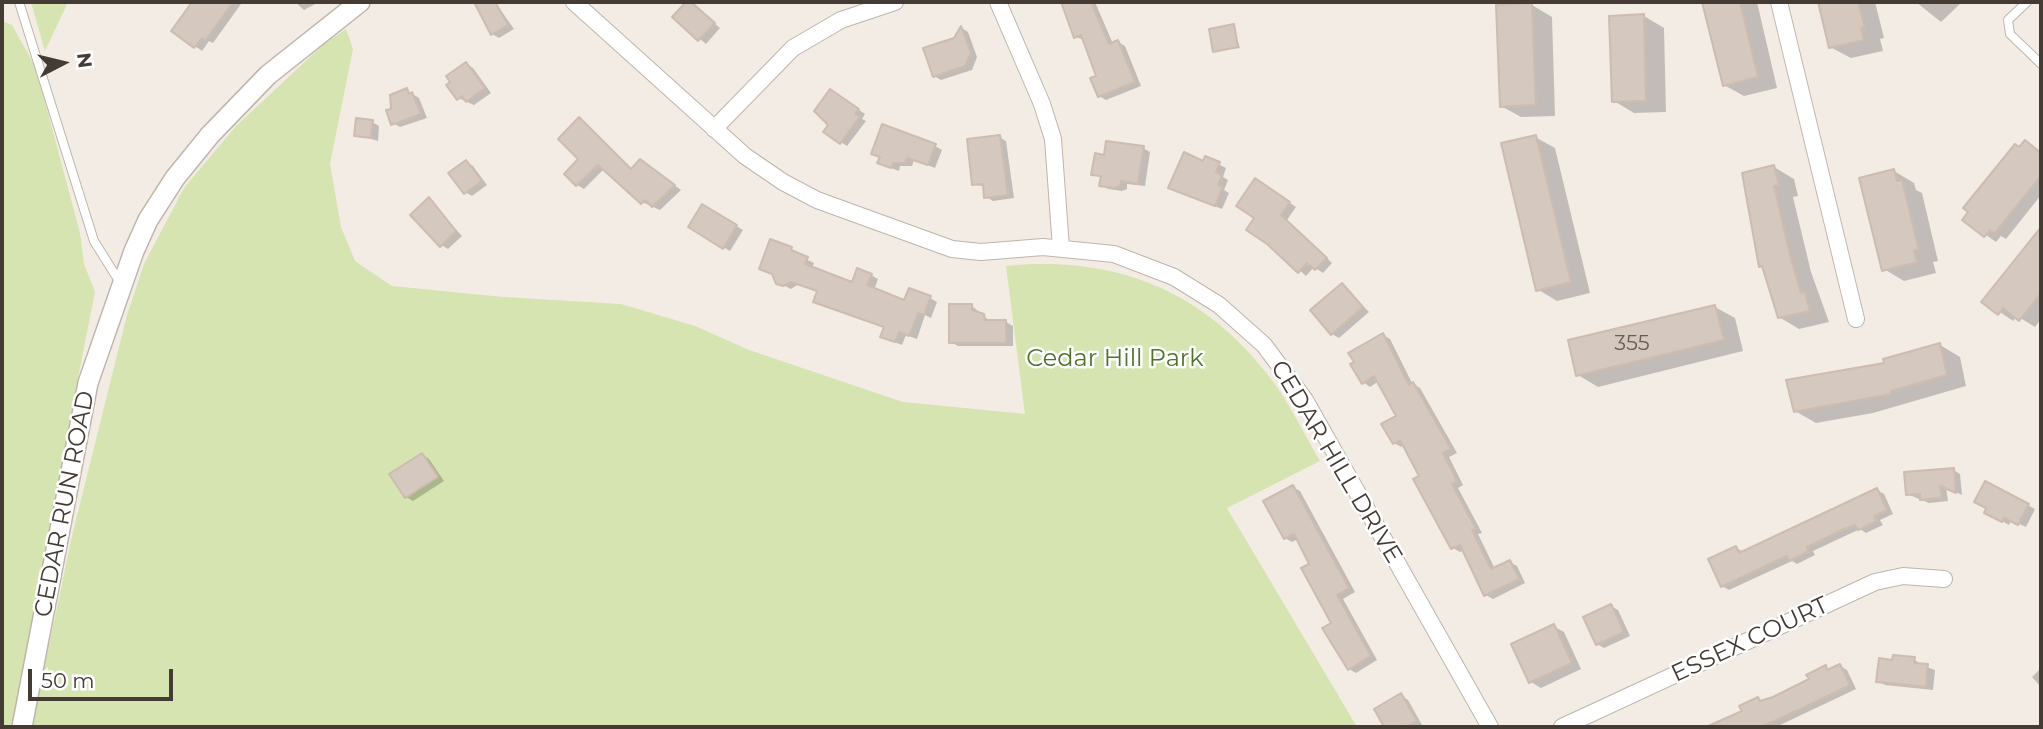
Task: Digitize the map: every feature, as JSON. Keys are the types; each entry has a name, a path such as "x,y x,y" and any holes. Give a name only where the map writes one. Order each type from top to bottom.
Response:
{"street":[{"name":"CEDAR RUN ROAD","path":"22,727 88,383 121,284 148,220 175,178 210,135 268,75 360,2"},
{"name":"CEDAR HILL DRIVE","path":"574,2 745,156 783,182 817,200 936,244 981,252 1061,248 1114,254 1174,277 1219,305 1264,345 1305,400 1490,727"},
{"path":"714,129 793,47 841,20 895,2"},
{"path":"998,2 1042,104 1054,139 1061,248"},
{"path":"1779,2 1856,319"},
{"name":"ESSEX COURT","path":"1562,727 1875,582 1903,576 1944,579"}],"lane":[{"path":"19,2 94,241 121,284"},
{"path":"2027,2 2008,19 2010,34 2041,64"}],"green space":[{"path":"31,2 68,2 45,51"},
{"path":"2,21 12,25 36,68 80,233 84,264 95,292 70,418 54,530 14,727 2,727"},
{"name":"Cedar Hill Park","path":"346,29 353,49 330,164 341,227 355,261 392,286 503,297 621,304 695,326 749,350 903,402 1025,414 1006,266 1046,264 1120,273 1154,285 1186,301 1217,322 1245,348 1271,379 1320,461 1227,508 1357,727 32,727 72,536 127,315 144,264 184,188 236,126 324,44"}],"building":[{"path":"192,2 233,2 205,41 202,38 194,48 171,31"},
{"path":"474,2 495,2 508,25 491,35"},
{"path":"686,2 691,2 715,23 698,41 672,17"},
{"path":"1061,2 1091,2 1109,44 1118,40 1135,82 1098,97 1090,78 1096,76 1081,35 1074,38"},
{"path":"1702,2 1740,2 1758,77 1723,86"},
{"path":"1818,2 1858,2 1865,27 1861,28 1864,40 1829,48"},
{"path":"1532,3 1536,105 1500,107 1496,5"},
{"path":"1644,14 1646,101 1612,102 1609,16"},
{"path":"1234,24 1238,47 1213,52 1209,29"},
{"path":"961,26 971,53 965,66 933,77 923,48 954,38"},
{"path":"466,62 485,88 466,102 462,96 457,100 446,85 450,82 446,76"},
{"path":"407,88 409,94 412,92 421,114 391,125 386,110 391,109 390,95"},
{"path":"830,89 859,109 855,114 860,116 840,144 823,132 828,125 814,111"},
{"path":"579,117 631,169 640,159 675,185 652,207 645,200 641,204 598,165 576,186 564,174 578,159 558,139"},
{"path":"356,118 373,120 371,138 354,136"},
{"path":"882,124 936,144 928,165 907,158 905,163 893,163 891,168 877,163 880,157 871,154"},
{"path":"1000,135 1008,195 984,198 983,184 972,185 967,139"},
{"path":"1536,135 1571,282 1536,291 1501,143"},
{"path":"2025,140 2041,153 2041,176 1994,234 1990,230 1984,237 1962,220 1968,212 1963,208 2015,144 2019,147"},
{"path":"1106,141 1144,146 1138,184 1121,181 1120,186 1114,188 1099,186 1101,176 1091,175 1095,153 1104,155"},
{"path":"1184,152 1203,161 1205,156 1220,162 1216,172 1222,175 1218,185 1223,187 1215,206 1168,188"},
{"path":"466,160 482,181 464,194 448,173"},
{"path":"1774,165 1779,185 1774,186 1791,259 1801,293 1805,292 1810,311 1778,318 1762,266 1759,267 1742,173"},
{"path":"1894,169 1897,181 1902,180 1919,250 1914,251 1917,262 1882,271 1859,178"},
{"path":"1255,178 1290,202 1281,215 1327,258 1315,270 1307,263 1298,273 1267,244 1246,230 1254,218 1236,206"},
{"path":"429,197 456,231 440,247 410,215"},
{"path":"702,204 737,225 723,249 688,227"},
{"path":"2041,227 2041,293 2019,321 2003,308 1998,315 1981,302"},
{"path":"770,239 792,247 791,250 808,257 805,264 852,282 857,268 872,274 867,285 904,300 909,288 931,296 924,315 918,313 909,336 899,332 895,342 880,337 884,327 813,302 817,291 791,282 783,286 776,284 772,274 759,269"},
{"path":"1342,283 1363,307 1331,335 1310,310"},
{"path":"949,304 972,304 972,310 984,314 985,320 1006,320 1006,343 949,343"},
{"path":"1715,305 1724,340 1576,376 1568,340"},
{"path":"1383,333 1409,385 1413,382 1451,449 1443,453 1457,481 1452,484 1476,529 1472,530 1491,569 1510,560 1519,579 1484,596 1460,545 1451,549 1413,479 1419,476 1400,440 1393,444 1381,424 1396,416 1374,376 1362,384 1350,364 1354,362 1348,353"},
{"path":"1940,343 1947,375 1891,391 1891,394 1794,412 1786,380 1884,363 1883,359"},
{"path":"422,453 438,477 405,498 389,474"},
{"path":"1954,468 1956,493 1940,486 1942,498 1920,500 1920,494 1906,495 1904,472"},
{"path":"1985,481 2029,504 2018,525 2004,518 2002,522 1984,513 1986,508 1974,502"},
{"path":"1293,485 1349,588 1337,595 1371,656 1348,670 1322,628 1331,623 1301,568 1309,564 1294,534 1284,539 1263,501"},
{"path":"1877,488 1887,510 1874,516 1877,521 1858,530 1855,525 1842,530 1807,547 1809,551 1789,561 1787,556 1721,587 1708,559 1736,546 1739,553"},
{"path":"1611,604 1624,632 1596,645 1583,617"},
{"path":"1554,624 1572,663 1529,683 1511,644"},
{"path":"1893,655 1915,657 1914,663 1928,664 1926,687 1876,682 1879,658 1892,660"},
{"path":"1840,664 1850,685 1805,707 1761,727 1706,727 1742,711 1739,706 1758,697 1760,701 1773,697 1809,679 1806,675 1826,665 1827,670"},
{"path":"1401,693 1417,721 1406,727 1384,727 1374,709"}]}
